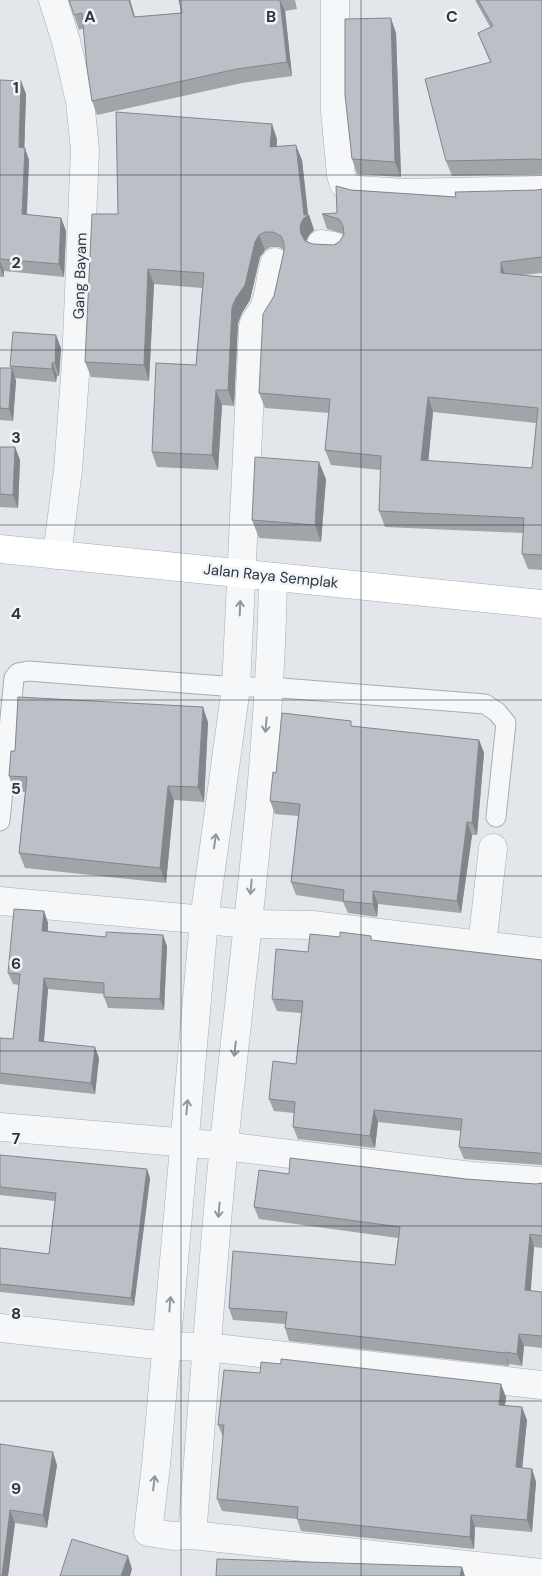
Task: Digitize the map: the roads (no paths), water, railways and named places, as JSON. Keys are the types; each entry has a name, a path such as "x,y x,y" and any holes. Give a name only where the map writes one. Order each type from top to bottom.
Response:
{"main road":[{"name":"Jalan Raya Semplak","path":"0,549 542,604"}],"street":[{"name":"Gang Bayam","path":"53,0 66,41 80,101 84,150 76,363 68,470 58,555"},
{"path":"335,0 336,110 341,175 344,184 349,188 358,190 404,192 542,190"},
{"path":"275,262 270,276 265,306 263,311 254,320 253,327 236,687 204,920 156,1466 148,1532 173,1536 192,1535 542,1573"},
{"path":"192,1535 224,1146 248,924 269,686 273,577"},
{"path":"482,945 493,848"},
{"path":"0,900 248,924 312,925 542,952"},
{"path":"0,1127 224,1146 472,1176 542,1181"},
{"path":"0,1328 166,1346 207,1347 542,1384"}],"lane":[{"path":"0,821 14,678 18,673 28,671 236,687 269,686 485,704 497,712 506,723 496,817"}]}
